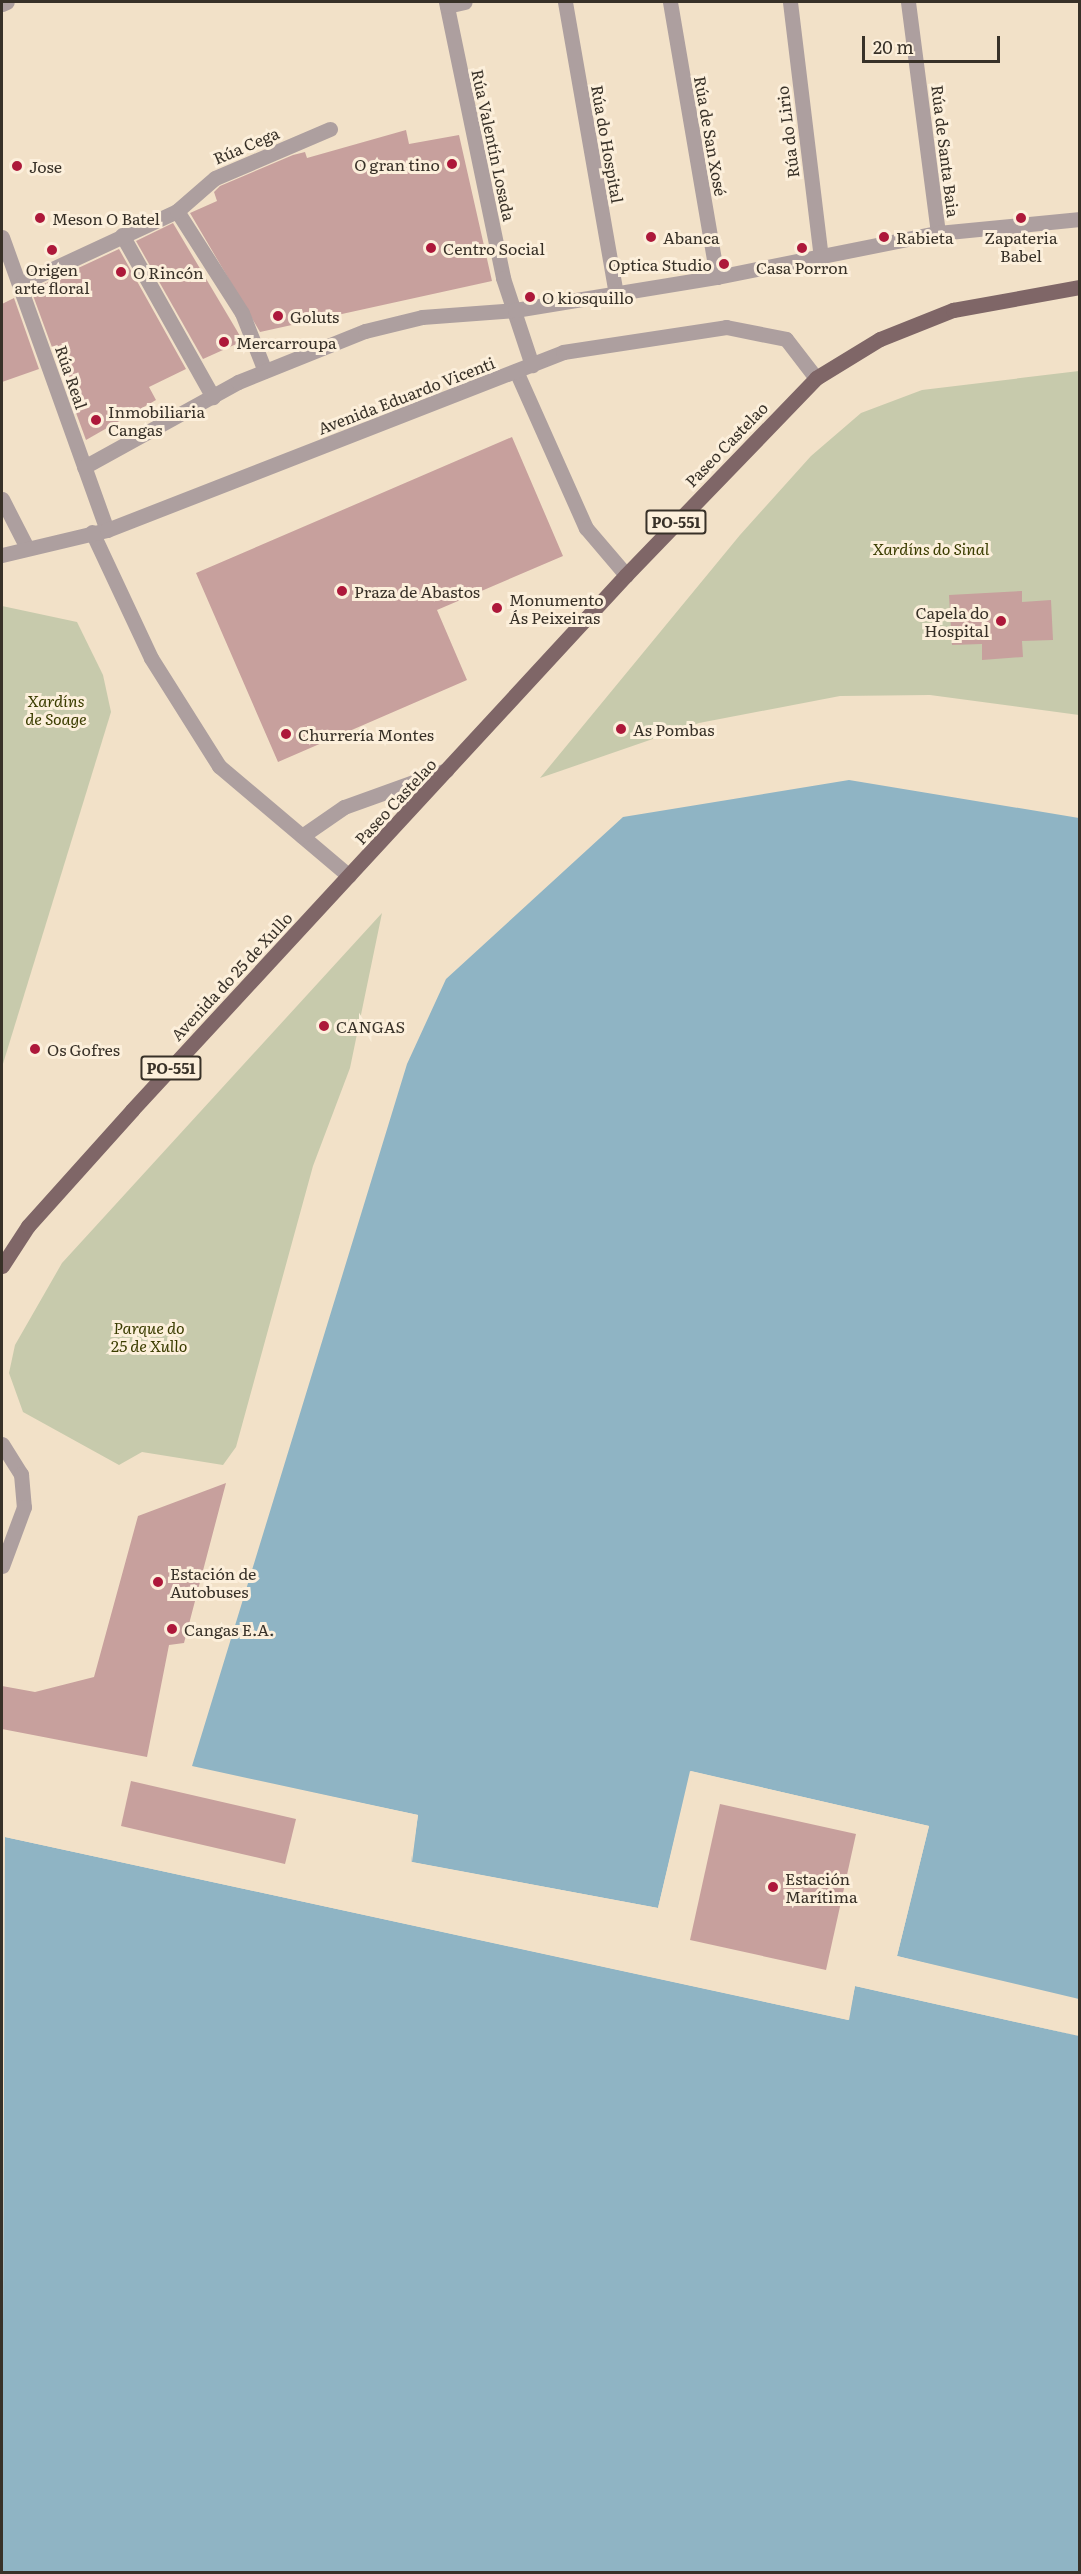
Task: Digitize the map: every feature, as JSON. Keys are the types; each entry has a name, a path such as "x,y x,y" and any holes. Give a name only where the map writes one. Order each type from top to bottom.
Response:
{"main road":[{"name":"Paseo Castelao","path":"349,876 450,769 626,575 816,378 880,339 954,310 1080,287"},
{"name":"Avenida do 25 de Xullo","path":"2,1266 28,1226 116,1127 349,876"}],"street":[{"path":"2,4 7,2"},
{"path":"446,4 465,2"},
{"name":"Rúa do Hospital","path":"565,2 616,293"},
{"name":"Rúa de San Xosé","path":"670,2 717,277"},
{"name":"Rúa do Lirio","path":"790,2 820,257"},
{"name":"Rúa de Santa Baia","path":"908,2 938,233"},
{"name":"Rúa Valentín Losada","path":"446,4 515,310 532,364"},
{"name":"Rúa Cega","path":"22,283 177,211 215,178 330,129"},
{"path":"177,211 242,313 265,371"},
{"path":"84,467 265,371 376,328 422,317 515,310 717,277 938,233 1080,219"},
{"path":"122,235 213,397"},
{"name":"Rúa Real","path":"2,237 22,283 84,467 99,531 177,706 219,766 349,876"},
{"name":"Avenida Eduardo Vicenti","path":"2,555 26,546 99,531 562,352 726,327 786,339 816,378"},
{"path":"516,371 586,528 626,575"},
{"path":"2,499 26,546"},
{"path":"302,837 344,807 450,769"},
{"path":"2,1444 21,1474 24,1507 2,1566"}],"green space":[{"name":"Xardíns do Sinal","path":"1079,371 1079,715 930,695 840,696 699,723 540,778 740,535 811,456 861,413 922,390"},
{"name":"Xardíns de Soage","path":"2,606 77,622 103,675 111,712 2,1067"},
{"name":"Parque do 25 de Xullo","path":"382,913 350,1068 313,1166 236,1447 223,1465 142,1452 119,1465 23,1412 9,1373 15,1345 62,1263"}],"water":[{"path":"849,780 1079,818 1079,1999 897,1956 929,1826 691,1771 658,1908 411,1862 418,1815 192,1766 407,1064 446,979 623,817"},
{"path":"5,1837 848,2020 855,1986 1079,2036 1079,2572 2,2572"}],"pier":[{"path":"189,1767 418,1815 412,1862 658,1908 690,1771 929,1826 897,1956 1080,2002 895,1958 925,1829 693,1775 658,1911 411,1865 415,1817"},
{"path":"10,1835 847,2016 855,1983 1079,2036 855,1986 849,2020 5,1837"}],"building":[{"path":"406,130 409,144 459,135 492,281 260,332 190,213 217,201 214,192 220,186 293,155 305,152 307,158"},
{"path":"173,223 243,341 203,359 136,241"},
{"path":"119,249 186,369 149,387 156,400 86,440 31,290"},
{"path":"14,298 39,369 2,382 2,304"},
{"name":"Praza de Abastos","path":"512,437 563,556 437,610 467,680 278,762 196,573"},
{"name":"Capela do Hospital","path":"1022,591 1022,602 1051,600 1053,640 1022,641 1023,657 982,660 982,644 952,645 949,595"},
{"path":"226,1483 184,1643 169,1645 147,1757 2,1729 2,1686 35,1692 94,1677 138,1516"},
{"path":"131,1781 296,1819 285,1864 121,1826"},
{"name":"Estación Marítima","path":"720,1804 856,1834 826,1970 690,1940"}],"place":[{"name":"O gran tino","path":"452,164"},
{"name":"Jose","path":"17,166"},
{"name":"Meson O Batel","path":"40,218"},
{"name":"Zapateria Babel","path":"1021,218"},
{"name":"Abanca","path":"651,237"},
{"name":"Rabieta","path":"884,237"},
{"name":"Centro Social","path":"431,248"},
{"name":"Casa Porron","path":"802,248"},
{"name":"Origen arte floral","path":"52,250"},
{"name":"Optica Studio","path":"724,264"},
{"name":"O Rincón","path":"121,272"},
{"name":"O kiosquillo","path":"530,297"},
{"name":"Goluts","path":"278,316"},
{"name":"Mercarroupa","path":"224,342"},
{"name":"Inmobiliaria Cangas","path":"96,420"},
{"name":"Praza de Abastos","path":"342,591"},
{"name":"Monumento Ás Peixeiras","path":"497,608"},
{"name":"Capela do Hospital","path":"1001,621"},
{"name":"As Pombas","path":"621,729"},
{"name":"Churrería Montes","path":"286,734"},
{"name":"CANGAS","path":"324,1026"},
{"name":"Os Gofres","path":"35,1049"},
{"name":"Estación de Autobuses","path":"158,1582"},
{"name":"Cangas E.A.","path":"172,1629"},
{"name":"Estación Marítima","path":"773,1887"}]}
